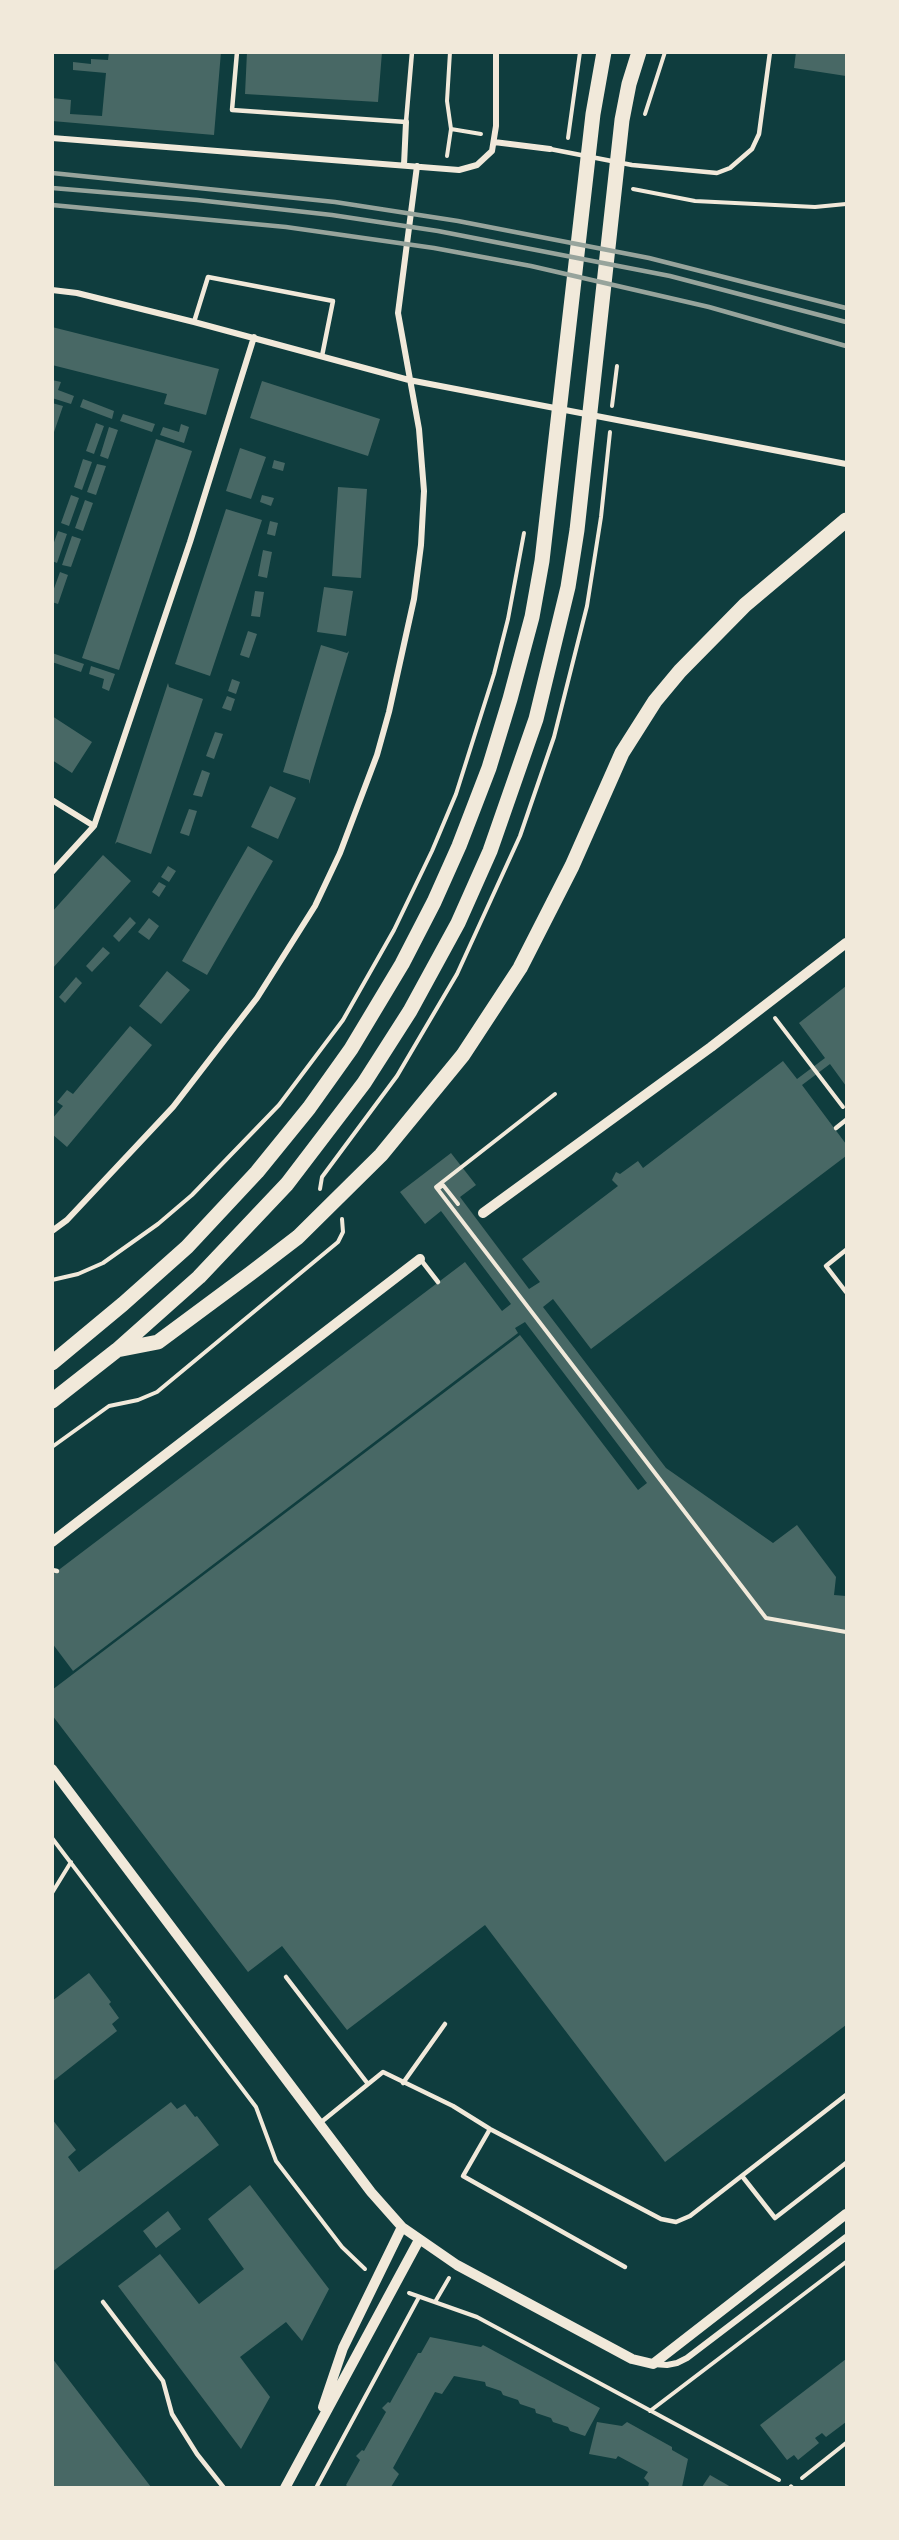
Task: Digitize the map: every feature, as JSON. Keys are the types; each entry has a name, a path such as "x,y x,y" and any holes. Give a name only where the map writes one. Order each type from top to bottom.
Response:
{"main road":[{"path":"52,1363 164,1268 209,1225 257,1172 335,1072 402,964 434,902 459,846 505,718 535,598 554,468 593,114 604,52"},
{"path":"52,1401 117,1350 220,1257 301,1167 364,1083 388,1046 410,1011 458,923 501,820 543,696 568,587 583,474 622,120 628,84 639,52"},
{"path":"117,1350 158,1342 260,1267 298,1237 381,1155 463,1055 520,968 572,866 622,753 655,701 680,671 745,605 846,520"}],"street":[{"path":"52,138 459,170 477,165 489,155 494,142 496,52"},
{"path":"404,165 406,122"},
{"path":"494,142 550,149"},
{"path":"52,1231 67,1220 173,1107 222,1046 288,951 315,906 340,853 377,755 414,600 421,545 424,491 419,429 398,313 417,166"},
{"path":"52,290 77,293 254,337 409,380 846,464"},
{"path":"52,872 94,826 190,542 254,337"},
{"path":"52,800 94,826"},
{"path":"483,1213 846,943"},
{"path":"52,1542 420,1259"},
{"path":"52,1769 371,2192 402,2227 457,2265 632,2359 653,2364 677,2363 697,2351 846,2236"},
{"path":"653,2364 846,2214"},
{"path":"318,2424 343,2348 402,2227"},
{"path":"285,2487 419,2240"}],"lane":[{"path":"237,52 232,110 406,122 412,52"},
{"path":"550,149 632,165 717,173 730,168 752,149 759,134 770,52"},
{"path":"194,322 208,277 333,301 322,356"},
{"path":"836,1128 846,1120"},
{"path":"846,1250 826,1266 846,1292"},
{"path":"420,1259 438,1282"},
{"path":"286,1977 368,2084"},
{"path":"403,2083 445,2024"},
{"path":"319,2123 383,2072 453,2106 490,2129 661,2219 676,2222 690,2216 846,2095"},
{"path":"490,2129 463,2176 624,2267"},
{"path":"742,2176 775,2218 846,2163"},
{"path":"103,2302 163,2381 172,2414 197,2454 224,2487"}],"path":[{"path":"445,169 451,129 447,100 450,52"},
{"path":"571,110 580,52"},
{"path":"645,116 665,52"},
{"path":"451,129 481,134 494,142"},
{"path":"629,188 702,201 815,207 846,204"},
{"path":"52,1280 78,1274 103,1263 158,1224 192,1195 279,1105 343,1020 394,930 432,851 456,794 497,665 508,619 525,523"},
{"path":"765,1005 846,1113"},
{"path":"555,1094 436,1187 766,1618 846,1632"},
{"path":"438,1189 443,1185 458,1204"},
{"path":"52,1447 109,1406 145,1397 173,1378 340,1240 343,1224 339,1214"},
{"path":"52,1838 256,2107 276,2161 342,2247 367,2270"},
{"path":"52,1893 71,1862"},
{"path":"650,2411 846,2262"},
{"path":"435,2302 457,2265"},
{"path":"316,2487 419,2297 477,2317 791,2487 846,2444"}],"building":[{"path":"109,52 221,52 214,135 52,121 52,98 71,100 70,114 102,116 106,73 73,70 73,62 91,64 91,59 108,60"},
{"path":"247,52 382,52 378,102 245,94"},
{"path":"796,52 846,52 846,76 794,68"},
{"path":"52,327 219,369 206,415 164,404 167,394 52,365"},
{"path":"52,380 61,382 58,390 74,396 71,404 52,398"},
{"path":"262,381 380,419 368,456 250,418"},
{"path":"83,399 114,411 112,419 80,407"},
{"path":"52,403 63,406 53,435 52,435"},
{"path":"123,414 155,424 152,432 120,421"},
{"path":"96,423 104,426 94,454 86,451"},
{"path":"181,424 189,427 184,443 160,435 163,427 179,432"},
{"path":"109,427 118,430 108,459 100,456"},
{"path":"156,439 192,451 119,670 82,658"},
{"path":"240,448 266,457 251,499 226,491"},
{"path":"83,459 92,462 82,490 74,487"},
{"path":"274,460 285,463 283,471 272,468"},
{"path":"97,464 106,466 96,495 87,492"},
{"path":"338,487 367,489 361,578 332,576"},
{"path":"71,495 79,498 69,526 61,523"},
{"path":"262,495 274,498 271,506 260,502"},
{"path":"85,500 93,503 83,531 75,528"},
{"path":"226,509 262,520 210,676 175,664"},
{"path":"270,521 278,523 275,536 267,534"},
{"path":"58,531 67,534 57,563 52,561 52,548"},
{"path":"72,536 81,539 71,567 62,565"},
{"path":"263,550 272,552 267,578 258,576"},
{"path":"60,572 68,575 58,604 52,602 52,594"},
{"path":"324,587 353,591 346,636 317,632"},
{"path":"255,591 264,592 260,617 251,616"},
{"path":"248,631 257,634 249,658 240,655"},
{"path":"321,645 347,653 349,651 309,784 309,780 283,772"},
{"path":"52,653 84,664 81,672 52,662"},
{"path":"91,666 115,674 109,691 102,688 104,679 89,674"},
{"path":"232,679 240,682 236,694 228,691"},
{"path":"168,683 169,687 203,699 151,854 117,842 115,844"},
{"path":"227,696 235,699 231,711 222,708"},
{"path":"52,716 92,742 72,773 52,760"},
{"path":"215,732 223,734 214,759 206,756"},
{"path":"202,770 210,773 202,797 193,795"},
{"path":"270,786 296,798 278,839 251,827"},
{"path":"189,809 197,811 189,836 180,833"},
{"path":"248,846 273,861 207,975 182,961"},
{"path":"103,855 131,881 52,969 52,912"},
{"path":"168,866 176,871 169,882 161,877"},
{"path":"159,882 166,886 159,897 152,892"},
{"path":"130,917 136,923 119,942 113,936"},
{"path":"149,918 159,926 149,940 138,932"},
{"path":"103,947 110,953 92,972 86,966"},
{"path":"167,971 190,990 161,1024 139,1006"},
{"path":"76,977 82,983 65,1003 59,997"},
{"path":"846,986 846,1086 830,1064 802,1085 846,1144 846,1156 591,1349 553,1299 543,1307 666,1468 773,1543 797,1525 836,1577 834,1595 846,1596 846,2025 665,2162 485,1925 347,2030 282,1946 248,1972 52,1715 52,1690 520,1335 638,1490 647,1483 525,1322 515,1328 518,1333 73,1671 52,1643 52,1575 465,1262 502,1311 511,1304 441,1211 425,1224 400,1192 451,1153 476,1185 460,1197 529,1289 540,1282 522,1259 618,1186 612,1180 616,1172 620,1174 638,1161 643,1168 783,1061 797,1079 825,1058 799,1023"},
{"path":"130,1026 152,1045 67,1147 52,1134 52,1119 63,1106 57,1102 67,1090 73,1094"},
{"path":"89,1973 111,2002 109,2004 119,2018 112,2024 117,2031 52,2082 52,2001"},
{"path":"171,2102 177,2109 185,2104 219,2145 52,2272 52,2119 76,2150 68,2157 79,2172"},
{"path":"250,2185 329,2289 302,2341 286,2322 240,2357 270,2397 241,2449 118,2286 160,2254 199,2304 244,2269 208,2219"},
{"path":"168,2211 181,2229 156,2248 143,2231"},
{"path":"430,2337 481,2347 483,2345 600,2408 585,2436 553,2422 551,2418 536,2413 535,2409 503,2395 501,2391 486,2386 485,2382 454,2376 442,2394 435,2392 393,2468 399,2474 391,2487 348,2487 346,2485 360,2460 356,2456 362,2450 364,2451 386,2412 382,2408 388,2402 390,2403 418,2353 421,2353"},
{"path":"52,2358 151,2487 52,2487"},
{"path":"846,2359 846,2422 826,2437 822,2433 815,2438 819,2443 798,2460 794,2455 787,2460 760,2425"},
{"path":"597,2422 622,2426 627,2422 672,2447 672,2450 688,2459 682,2487 648,2487 649,2483 644,2478 648,2472 618,2456 616,2459 589,2454"},
{"path":"710,2475 731,2487 702,2487"}],"railway":[{"path":"52,173 335,202 458,221 649,258 846,308"},
{"path":"52,188 197,200 332,215 438,231 670,276 846,322"},
{"path":"52,205 286,227 434,248 531,266 709,307 846,346"}]}
